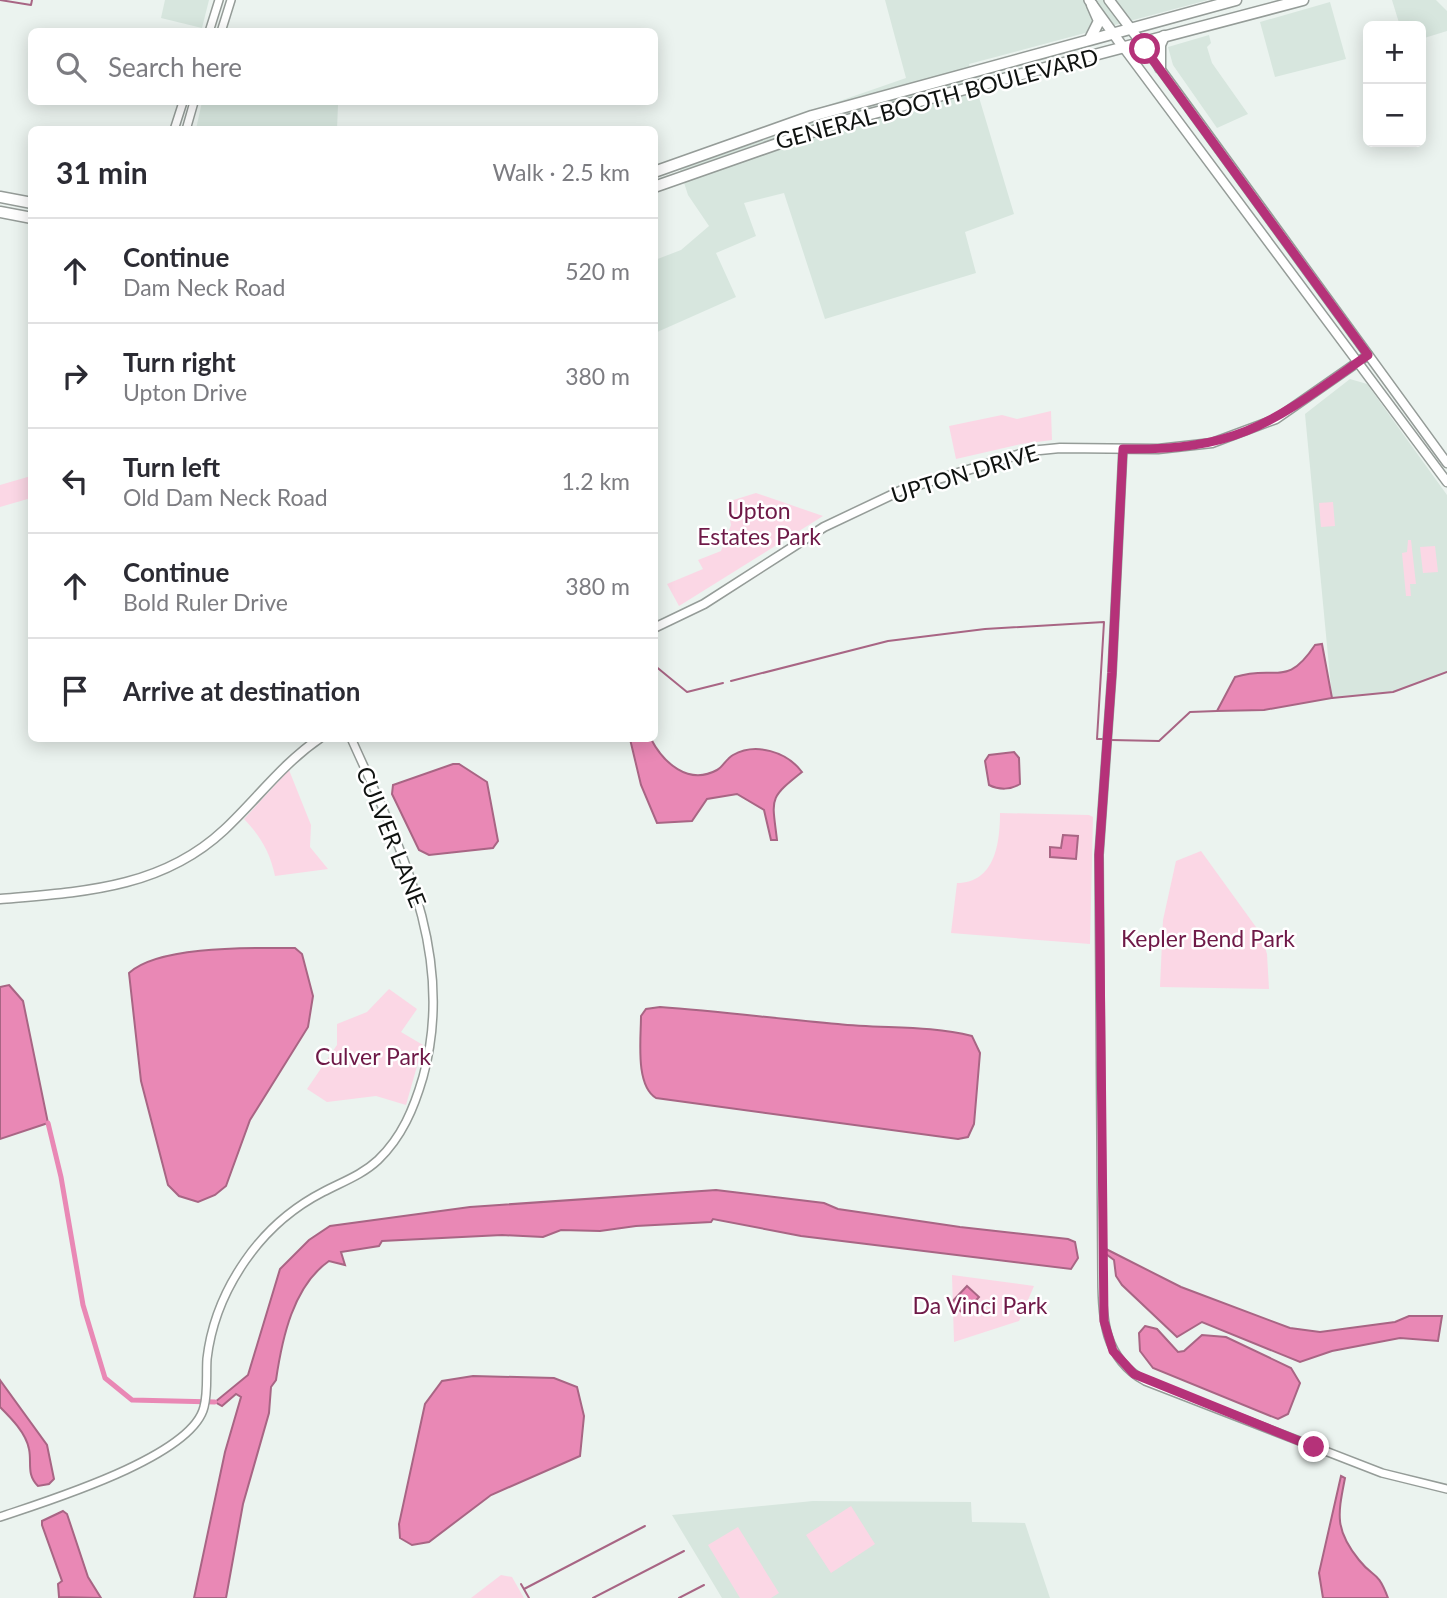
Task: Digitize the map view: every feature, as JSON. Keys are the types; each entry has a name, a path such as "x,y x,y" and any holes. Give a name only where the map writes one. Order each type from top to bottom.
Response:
{"highway":[{"name":"GENERAL BOOTH BOULEVARD","path":"658,171 813,116 1236,0"},
{"name":"GENERAL BOOTH BOULEVARD","path":"658,186 828,126 1140,41 1304,0"},
{"path":"1089,40 1099,21 1090,3"},
{"path":"1160,68 1160,45 1164,36"},
{"path":"0,197 28,203"},
{"path":"0,212 28,217"}],"main road":[{"path":"1109,0 1447,463"},
{"path":"1090,3 1447,481"},
{"path":"1233,193 1243,184"},
{"name":"UPTON DRIVE","path":"658,626 704,604 824,527 902,490 1030,451 1194,446 1244,433 1291,410 1368,355"},
{"path":"0,899 110,888 171,867 220,833 282,768 315,742"}],"street":[{"path":"210,28 219,0"},
{"path":"221,28 231,0"},
{"path":"175,126 182,105"},
{"path":"187,126 193,105"},
{"path":"1123,449 1112,673 1099,855 1102,1305 1113,1351 1129,1370 1145,1381 1382,1473 1447,1489"},
{"name":"CULVER LANE","path":"0,1517 105,1479 185,1436 196,1425 205,1402 208,1356 214,1325 240,1267 261,1240 283,1219 321,1193 359,1174 388,1149 412,1111 428,1054 433,1013 433,973 421,906 406,861 353,742"}],"shaded area":[{"path":"165,0 209,0 202,28 161,18"},
{"path":"885,0 1208,0 969,64 1014,214 965,232 976,273 825,319 784,193 744,203 756,236 716,253 736,297 658,332 658,259 681,250 709,226 688,195 676,158 906,78"},
{"path":"1392,0 1436,0 1447,11 1447,31 1426,37 1426,21 1398,21"},
{"path":"1330,2 1346,59 1275,77 1260,22"},
{"path":"1209,35 1211,43 1207,47 1212,63 1248,114 1217,128 1173,65 1168,47"},
{"path":"201,105 338,105 337,126 197,126"},
{"path":"1350,379 1367,384 1447,495 1447,672 1393,692 1332,698 1305,414"},
{"path":"1322,644 1332,698 1264,710 1217,711 1235,677 1288,671 1296,667 1315,645"},
{"path":"631,742 653,742 670,763 696,775 717,770 733,755 751,749 780,754 802,772 783,788 775,800 777,840 771,840 764,810 737,794 707,799 692,821 657,823 641,785"},
{"path":"1014,752 1019,758 1020,784 1005,789 989,785 985,761 989,755"},
{"path":"459,764 487,782 498,841 493,848 429,855 419,850 392,794 393,785"},
{"path":"1063,835 1078,836 1076,859 1050,857 1050,847 1061,848"},
{"path":"295,948 302,954 313,996 308,1027 250,1120 226,1186 215,1195 198,1202 179,1196 168,1185 141,1081 129,973 162,957 184,953"},
{"path":"9,985 23,1001 48,1123 0,1139 0,987"},
{"path":"660,1007 855,1026 939,1030 972,1036 980,1053 974,1124 968,1137 958,1139 656,1098 649,1092 642,1072 641,1016 646,1009"},
{"path":"716,1190 824,1203 838,1209 960,1227 1068,1239 1075,1242 1078,1258 1071,1269 801,1236 713,1219 711,1222 600,1231 561,1230 543,1237 502,1235 382,1241 379,1246 341,1252 345,1265 329,1261 306,1284 291,1314 276,1380 271,1387 269,1413 243,1504 226,1598 194,1598 225,1452 241,1397 236,1394 222,1406 215,1402 248,1375 280,1269 309,1240 330,1226 470,1207"},
{"path":"1106,1249 1181,1287 1290,1328 1320,1332 1395,1322 1409,1316 1442,1316 1438,1341 1400,1338 1332,1351 1300,1362 1202,1322 1177,1337 1122,1285 1116,1276 1114,1260 1106,1254"},
{"path":"967,1286 979,1297 964,1314 951,1303"},
{"path":"1145,1326 1157,1329 1178,1352 1184,1351 1202,1335 1226,1337 1291,1368 1300,1383 1288,1414 1278,1419 1153,1368 1140,1351 1139,1333"},
{"path":"473,1376 554,1378 577,1387 584,1416 580,1456 491,1495 429,1542 412,1545 400,1538 399,1524 425,1404 442,1381"},
{"path":"0,1380 47,1445 54,1479 49,1484 38,1486 34,1482 25,1437 0,1407"},
{"path":"1341,1476 1345,1478 1340,1521 1345,1539 1364,1566 1378,1578 1388,1598 1323,1598 1319,1573"},
{"path":"813,1501 971,1502 972,1522 1025,1523 1050,1598 722,1598 672,1515"},
{"path":"63,1511 67,1514 88,1577 101,1598 59,1597 58,1584 62,1581 42,1521"}],"green space":[{"path":"1051,411 1052,440 956,459 949,426 1002,415 1017,419"},
{"path":"28,477 28,499 0,507 0,485"},
{"name":"Upton Estates Park","path":"756,493 823,516 679,606 667,584 703,569 698,560 721,551 731,525 727,502"},
{"path":"1333,502 1335,526 1321,527 1319,503"},
{"path":"1408,540 1411,540 1416,584 1410,584 1411,596 1406,596 1402,553 1407,552"},
{"path":"1435,546 1438,572 1423,573 1420,547"},
{"path":"289,770 311,825 310,847 328,869 275,876 264,845 244,819"},
{"path":"1000,813 1093,817 1090,944 951,933 957,883 970,881 987,869 993,859 999,837"},
{"name":"Kepler Bend Park","path":"1201,851 1261,934 1267,954 1269,989 1160,987 1163,920 1176,861"},
{"name":"Culver Park","path":"389,989 417,1009 401,1032 423,1045 406,1105 376,1096 327,1102 307,1089 337,1045 337,1024 367,1012"},
{"name":"Da Vinci Park","path":"952,1275 1034,1286 1019,1321 954,1342"},
{"path":"851,1506 875,1544 831,1573 806,1535"},
{"path":"738,1527 779,1593 771,1598 740,1598 708,1545"},
{"path":"501,1575 512,1577 524,1598 471,1598"}],"waterway":[{"path":"0,0 31,5 32,0"},
{"path":"731,681 888,641 985,629 1104,622 1097,739 1103,739"},
{"path":"658,668 687,692 723,683"},
{"path":"1332,698 1393,692 1447,672"},
{"path":"1111,740 1159,741 1190,712 1217,711"},
{"path":"48,1123 61,1177 83,1305 105,1378 132,1400 215,1402"},
{"path":"524,1589 645,1526"},
{"path":"593,1598 684,1551"},
{"path":"521,1584 529,1598"},
{"path":"679,1598 704,1585"}],"route":[{"path":"1145,49 1368,355 1291,410 1261,427 1194,446 1123,449 1112,673 1099,855 1102,1305 1107,1335 1113,1351 1134,1374 1145,1381 1314,1447"}]}
